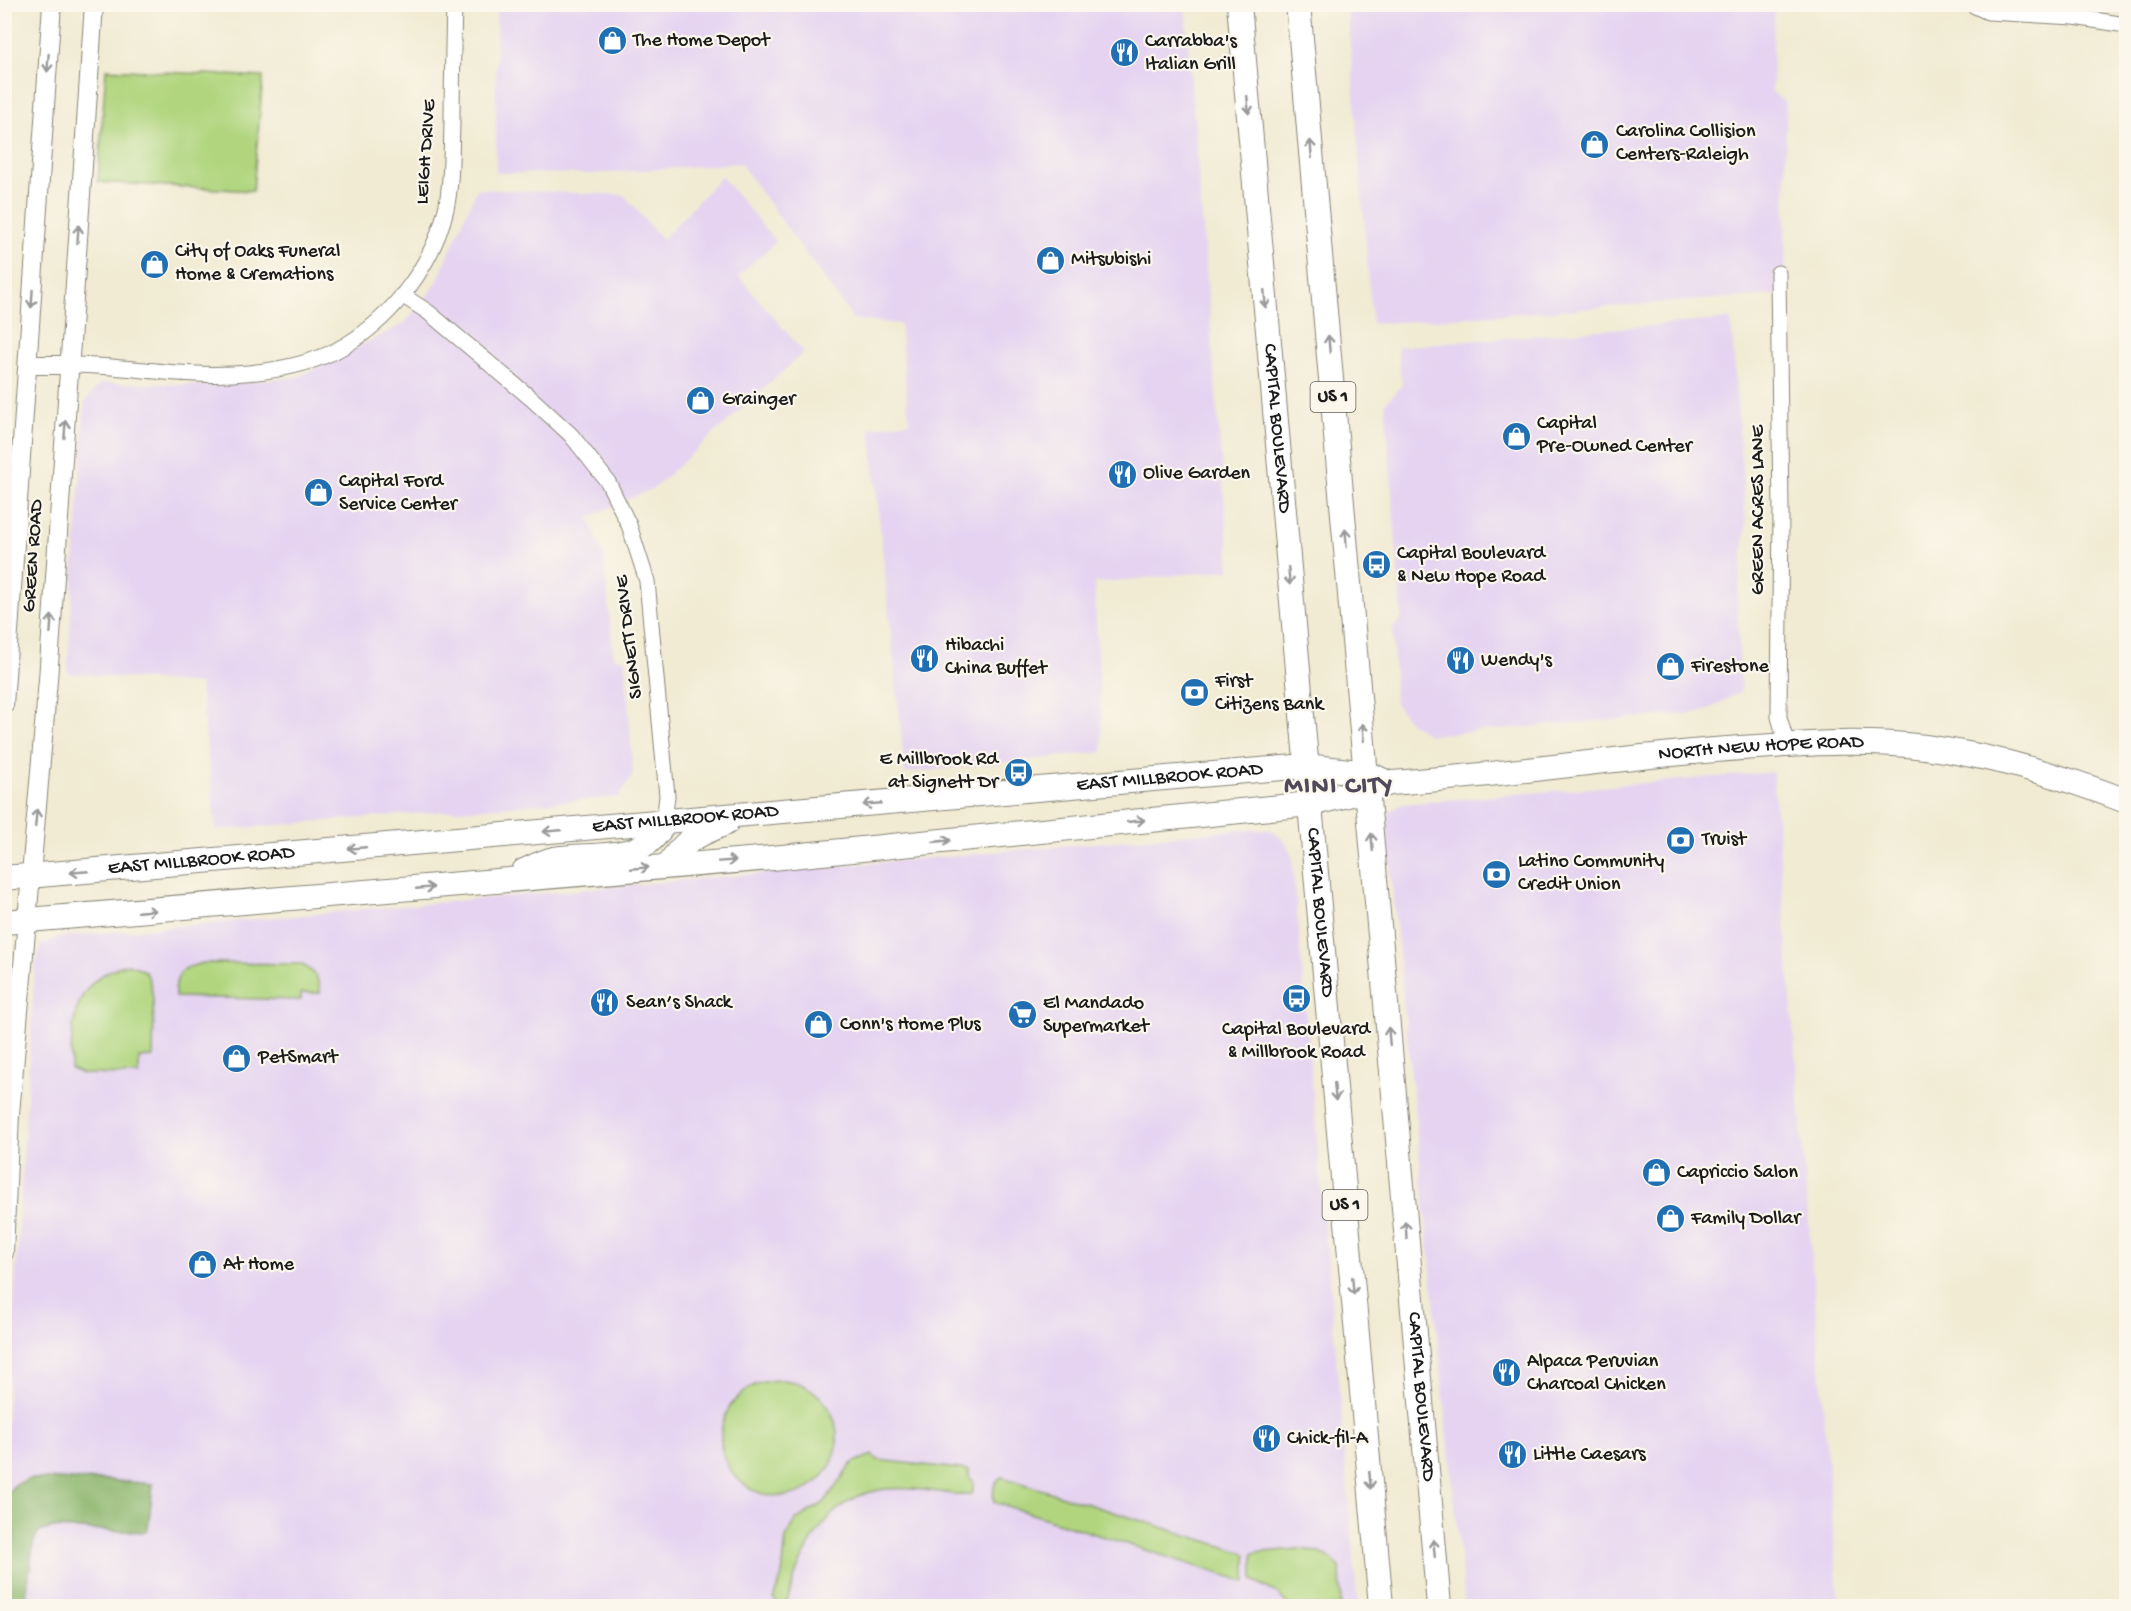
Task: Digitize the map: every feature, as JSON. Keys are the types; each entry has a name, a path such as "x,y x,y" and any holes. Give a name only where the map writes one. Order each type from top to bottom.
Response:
{"main road":[{"name":"CAPITAL BOULEVARD","path":"1239,4 1380,1606"},
{"name":"CAPITAL BOULEVARD","path":"1298,4 1375,782 1439,1606"},
{"name":"NORTH NEW HOPE ROAD","path":"1310,804 1375,782 1699,751 1787,745 1891,744 1958,753 2066,779 2127,801"},
{"name":"EAST MILLBROOK ROAD","path":"4,878 1306,766 1375,782"},
{"name":"EAST MILLBROOK ROAD","path":"15,921 772,858 1310,804"},
{"path":"668,866 676,852 696,835 745,814"},
{"path":"496,882 553,859 633,851 648,842 664,822"}],"street":[{"name":"GREEN ROAD","path":"4,705 52,4"},
{"name":"GREEN ROAD","path":"4,1253 15,921 31,876 48,669 94,4"},
{"name":"LEIGH DRIVE","path":"69,365 231,375 270,370 298,365 344,346 373,326 402,295 418,273 437,239 446,208 451,153 454,4"},
{"path":"1971,4 1988,12 2074,17 2127,25"},
{"name":"GREEN ACRES LANE","path":"1778,273 1781,511 1779,717 1787,745"},
{"name":"SIGNETT DRIVE","path":"402,295 428,312 542,408 571,435 608,482 629,525 646,581 667,796 664,822"},
{"path":"28,365 69,365"}],"shaded area":[{"path":"496,5 1185,5 1230,570 1094,583 1103,752 905,773 870,428 909,422 900,324 853,319 740,163 594,174 496,173"},
{"path":"1347,5 1774,5 1772,92 1786,103 1785,294 1372,324"},
{"path":"721,176 776,242 738,276 804,352 654,488 589,517 603,555 614,658 625,659 633,773 619,797 216,830 200,684 67,673 85,402 100,383 214,385 298,377 405,323 436,284 477,189 624,195 662,240"},
{"path":"1731,319 1746,526 1737,600 1741,691 1706,711 1685,714 1429,735 1410,722 1395,703 1393,628 1402,618 1385,404 1402,385 1397,347"},
{"path":"1773,772 1839,1606 1465,1606 1386,827 1389,812 1402,804"},
{"path":"1237,830 1270,830 1285,841 1292,856 1358,1606 5,1606 5,1445 35,968 41,945 60,937"}],"green space":[{"path":"106,69 263,77 253,191 98,182"},
{"path":"203,963 301,964 315,975 320,993 301,993 301,1000 175,997 176,982 180,973 189,967"},
{"path":"128,964 143,970 149,979 154,1013 153,1057 139,1058 139,1075 82,1074 71,1069 75,1018 86,991 96,980 110,971"},
{"path":"779,1380 801,1384 820,1397 833,1416 837,1438 833,1460 820,1479 801,1492 779,1496 757,1492 738,1479 725,1460 721,1438 725,1416 738,1397 757,1384"},
{"path":"872,1455 878,1460 969,1470 969,1477 973,1481 973,1492 969,1495 960,1495 915,1489 894,1489 875,1491 857,1497 840,1507 824,1523 803,1558 785,1604 777,1603 774,1599 782,1575 786,1538 795,1521 824,1503 852,1463"},
{"path":"1002,1477 1244,1553 1246,1582 994,1502 993,1491"},
{"path":"30,1479 107,1480 153,1484 148,1529 145,1532 52,1528 38,1532 33,1544 25,1606 5,1606 5,1503 13,1486"},
{"path":"1297,1549 1320,1553 1340,1567 1341,1606 1289,1606 1278,1594 1253,1580 1253,1553"}],"place":[{"name":"The Home Depot","path":"612,41"},
{"name":"Carrabba's Italian Grill","path":"1124,53"},
{"name":"Carolina Collision Centers-Raleigh","path":"1595,144"},
{"name":"Mitsubishi","path":"1050,260"},
{"name":"City of Oaks Funeral Home & Cremations","path":"154,264"},
{"name":"Grainger","path":"701,400"},
{"name":"Capital Pre-Owned Center","path":"1516,436"},
{"name":"Olive Garden","path":"1122,474"},
{"name":"Capital Ford Service Center","path":"318,493"},
{"name":"Capital Boulevard & New Hope Road","path":"1376,565"},
{"name":"Hibachi China Buffet","path":"924,658"},
{"name":"Wendy's","path":"1460,661"},
{"name":"Firestone","path":"1670,667"},
{"name":"First Citizens Bank","path":"1194,693"},
{"name":"E Millbrook Rd at Signett Dr","path":"1019,772"},
{"name":"Truist","path":"1681,840"},
{"name":"Latino Community Credit Union","path":"1497,874"},
{"name":"Capital Boulevard & Millbrook Road","path":"1296,999"},
{"name":"Sean’s Shack","path":"605,1003"},
{"name":"El Mandado Supermarket","path":"1022,1015"},
{"name":"Conn's Home Plus","path":"819,1025"},
{"name":"PetSmart","path":"237,1058"},
{"name":"Capriccio Salon","path":"1656,1173"},
{"name":"Family Dollar","path":"1670,1219"},
{"name":"At Home","path":"202,1265"},
{"name":"Alpaca Peruvian Charcoal Chicken","path":"1506,1373"},
{"name":"Chick-fil-A","path":"1266,1439"},
{"name":"Little Caesars","path":"1512,1455"}],"district":[{"name":"MINI CITY","path":"1339,787"}]}
